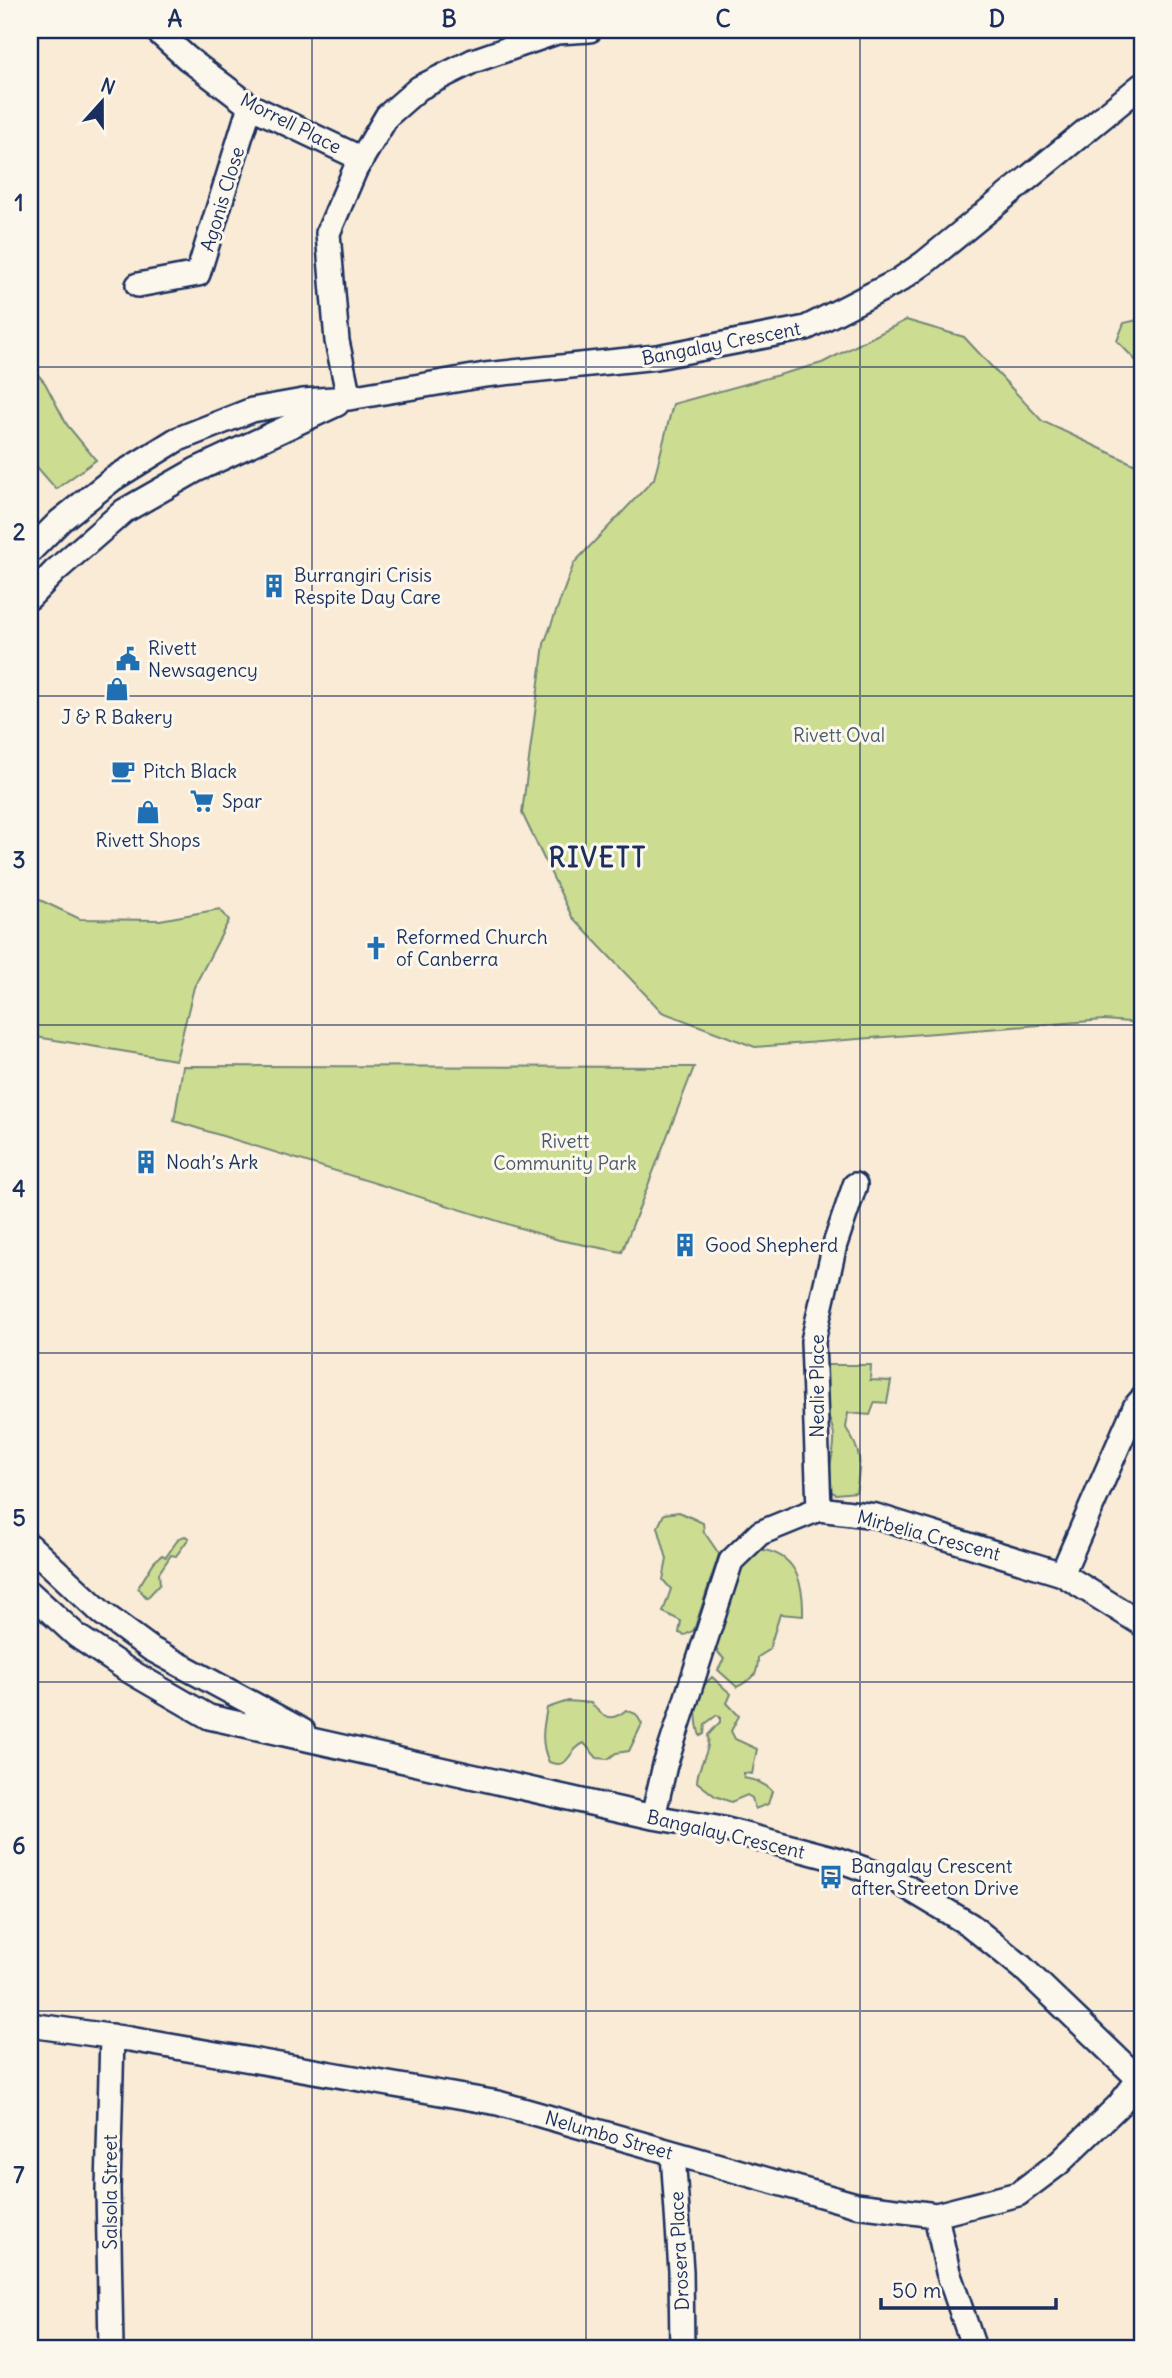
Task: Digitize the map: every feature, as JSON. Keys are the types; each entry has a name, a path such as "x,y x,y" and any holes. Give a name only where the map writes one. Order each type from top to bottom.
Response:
{"street":[{"name":"Morrell Place","path":"156,30 250,107 362,159"},
{"path":"349,398 337,341 328,233 355,170 387,116 419,88 473,61 556,31 590,30"},
{"name":"Bangalay Crescent","path":"30,551 60,521 113,479 176,440 252,410 303,401 349,398 485,375 657,357 806,328 898,281 924,263 1142,85"},
{"name":"Agonis Close","path":"138,285 198,274 250,107"},
{"name":"Bangalay Crescent","path":"30,597 55,571 124,511 197,470 349,398"},
{"name":"Nealie Place","path":"819,1509 813,1340 835,1244 855,1185"},
{"path":"1062,1574 1135,1407 1142,1399"},
{"name":"Mirbelia Crescent","path":"653,1817 665,1765 731,1561 760,1533 819,1509 876,1516 1062,1574 1142,1623"},
{"name":"Bangalay Crescent","path":"30,1546 102,1613 151,1650 324,1743"},
{"name":"Bangalay Crescent","path":"30,1592 77,1636 126,1669 209,1717 653,1817 723,1829 836,1859 895,1880 970,1925 1022,1967 1141,2080"},
{"name":"Nelumbo Street","path":"30,2025 112,2036 498,2103 856,2205 936,2214 1018,2194 1059,2163 1141,2080"},
{"name":"Salsola Street","path":"111,2348 108,2189 112,2036"},
{"name":"Drosera Place","path":"673,2154 681,2271 682,2348"},
{"path":"936,2214 948,2272 974,2348"}],"green space":[{"path":"1142,319 1142,367 1117,341 1124,323"},
{"name":"Rivett Oval","path":"906,320 964,337 1042,421 1142,468 1142,1023 1104,1020 755,1047 662,1012 572,917 522,813 544,644 574,563 654,479 673,404 822,363"},
{"path":"30,365 45,383 67,425 96,460 56,489 30,459"},
{"path":"30,898 80,919 160,920 220,909 229,920 194,987 176,1060 30,1036"},
{"name":"Rivett Community Park","path":"183,1066 694,1067 622,1252 559,1240 174,1121"},
{"path":"824,1365 871,1365 870,1380 891,1381 887,1403 875,1402 870,1415 848,1413 846,1428 859,1459 856,1492 836,1494 827,1490 834,1442 833,1430 820,1394"},
{"path":"679,1512 703,1523 704,1532 719,1554 694,1630 685,1635 679,1633 681,1621 663,1612 671,1589 663,1580 667,1559 658,1527 664,1514"},
{"path":"179,1538 189,1538 176,1556 171,1555 159,1573 160,1584 147,1598 138,1588 154,1562 162,1555 166,1557"},
{"path":"748,1549 776,1554 793,1568 801,1589 803,1616 780,1614 769,1650 758,1657 756,1672 751,1679 737,1687 718,1670 724,1659 712,1637 715,1624 731,1603 729,1595"},
{"path":"712,1677 731,1694 727,1703 739,1716 731,1731 735,1739 757,1749 752,1774 744,1773 744,1778 757,1781 772,1791 768,1804 755,1809 752,1798 747,1795 731,1802 715,1796 697,1782 708,1748 708,1735 720,1722 717,1715 705,1724 704,1734 700,1736 697,1701 700,1690"},
{"path":"568,1701 591,1703 607,1717 616,1716 626,1710 636,1714 642,1724 629,1751 616,1753 608,1759 597,1758 584,1743 574,1750 565,1762 549,1762 543,1742 547,1708"}],"place":[{"name":"Burrangiri Crisis Respite Day Care","path":"274,586"},
{"name":"Rivett Newsagency","path":"128,659"},
{"name":"J & R Bakery","path":"117,689"},
{"name":"Pitch Black","path":"123,771"},
{"name":"Spar","path":"202,801"},
{"name":"Rivett Shops","path":"148,812"},
{"name":"Reformed Church of Canberra","path":"376,948"},
{"name":"Noah’s Ark","path":"146,1162"},
{"name":"Good Shepherd","path":"685,1245"},
{"name":"Bangalay Crescent after Streeton Drive","path":"831,1877"}],"district":[{"name":"RIVETT","path":"598,858"}]}
